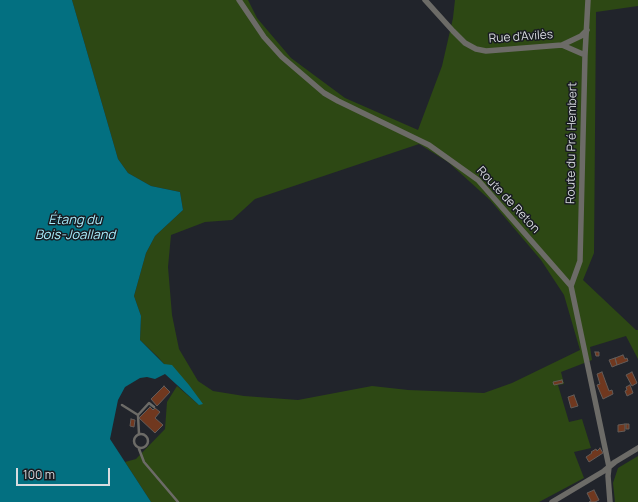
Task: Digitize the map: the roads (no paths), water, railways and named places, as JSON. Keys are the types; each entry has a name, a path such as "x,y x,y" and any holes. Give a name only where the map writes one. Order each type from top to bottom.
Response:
{"street":[{"name":"Route de Reton","path":"239,0 264,37 282,56 324,93 338,102 429,145 478,180 571,286 609,467 608,476 610,502"},
{"name":"Rue d'Avilès","path":"425,0 465,43 476,50 486,51 562,45 581,36 587,30"},
{"name":"Route du Pré Hembert","path":"571,286 580,261 585,55 588,0"},
{"path":"562,45 585,55"},
{"path":"552,502 638,448"}],"lane":[{"path":"138,415 149,404 154,407"},
{"path":"122,405 138,415"},
{"path":"138,415 138,427 140,434 144,435 148,440 146,447 139,449"},
{"path":"140,434 135,437 135,446 139,449 144,462 178,502"}],"water":[{"name":"Étang du Bois-Joalland","path":"0,0 72,0 118,159 128,173 151,186 180,192 183,210 155,236 146,253 134,296 141,316 140,340 164,364 172,365 203,404 199,405 165,374 155,379 147,377 140,378 125,387 118,400 110,439 151,502 0,502"}]}
